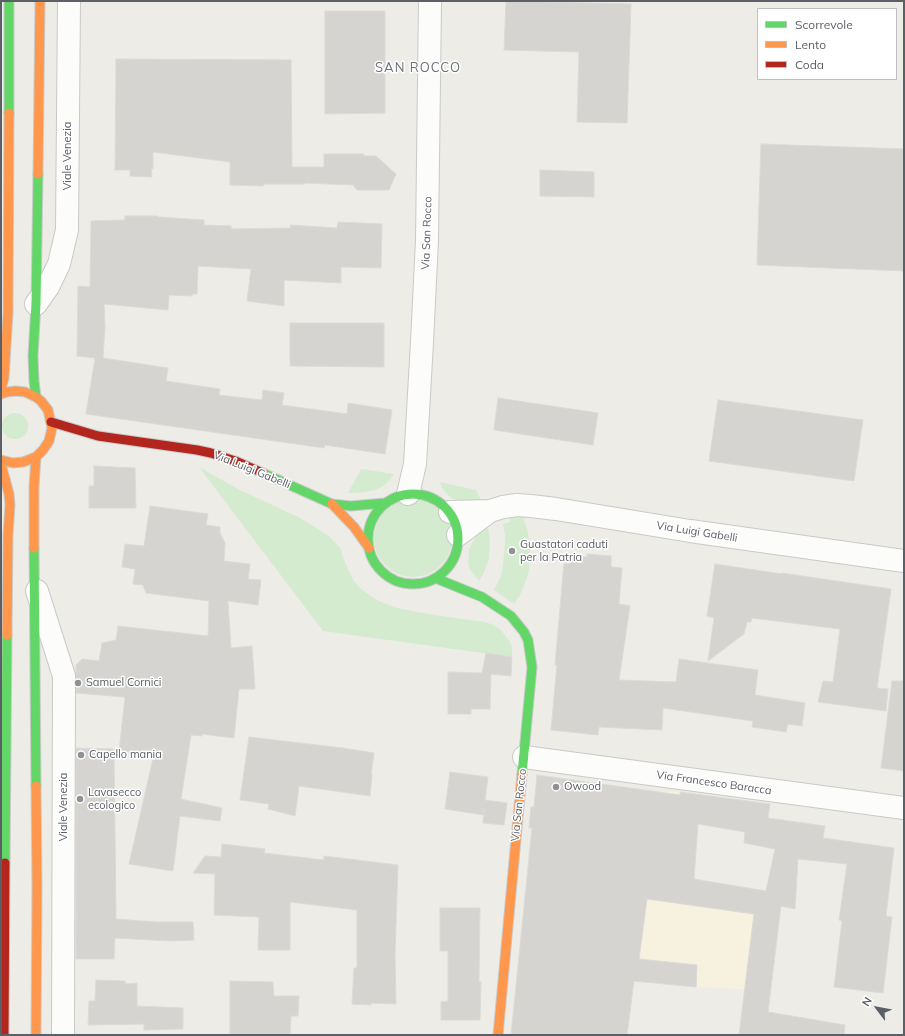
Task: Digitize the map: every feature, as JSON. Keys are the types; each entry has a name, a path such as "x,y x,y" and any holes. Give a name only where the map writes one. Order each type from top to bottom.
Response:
{"main road":[{"path":"1,389 4,378 8,313 9,1"},
{"path":"36,397 33,356 36,304 40,1"},
{"path":"1,394 16,391 25,392 36,397 48,410 52,422 52,440 36,457 23,462 13,463 1,460"},
{"name":"Via Luigi Gabelli","path":"52,422 98,436 211,453 238,462 332,504 351,506 386,503"},
{"name":"Via Luigi Gabelli","path":"73,438 98,436"},
{"name":"Viale Venezia","path":"36,457 34,491 37,886 36,1035"},
{"path":"1,464 9,494 5,541 4,1035"},
{"path":"414,494 431,498 442,504 450,512 458,535 456,562 435,578 422,583 408,583 394,580 383,572 374,561 369,548 368,534 371,522 377,512 386,503 397,497 414,494"},
{"name":"Via Luigi Gabelli","path":"332,504 354,526 369,548"},
{"name":"Via San Rocco","path":"435,578 482,597 506,613 524,632 530,648 532,667 498,1035"},
{"name":"Via San Rocco","path":"472,584 482,597"}],"street":[{"name":"Viale Venezia","path":"36,304 48,287 59,264 67,230 69,1"},
{"name":"Via San Rocco","path":"414,494 427,240 430,1"},
{"path":"1,259 8,282"},
{"name":"Via Luigi Gabelli","path":"450,512 490,511 502,507 518,505 531,506 690,531 904,561"},
{"name":"Via Luigi Gabelli","path":"458,535 490,511"},
{"name":"Viale Venezia","path":"34,584 64,676 63,1035"},
{"name":"Via Francesco Baracca","path":"524,757 904,808"}],"shaded area":[{"path":"537,775 661,792 680,792 668,875 783,894 770,991 696,987 634,981"}],"green space":[{"path":"15,413 24,417 28,426 24,435 15,439 6,435 2,426 6,417"},
{"path":"199,467 238,489 300,518 329,536 341,549 343,558 353,580 361,589 372,597 397,608 491,624 500,629 510,642 512,657 323,631"},
{"path":"361,469 394,474 382,487 375,490 348,493"},
{"path":"440,482 476,490 484,506 458,501 451,498 442,488"},
{"path":"507,494 510,501 530,499 524,520 530,546 529,570 520,595 514,604 494,590 501,576 503,565 505,535 503,524 510,522"},
{"path":"413,499 428,502 441,510 449,523 452,538 449,553 441,566 428,574 413,577 398,574 385,566 377,553 374,538 377,523 385,510 398,502"},
{"path":"488,527 490,541 489,559 479,581 470,570 468,563 469,549 476,536"}],"building":[{"path":"506,1 631,4 627,123 577,122 579,52 504,50"},
{"path":"325,11 385,11 385,113 325,114"},
{"path":"116,59 291,60 292,167 324,167 324,154 363,154 365,156 376,156 396,174 389,190 357,190 353,185 305,183 264,184 263,186 230,185 230,162 153,152 153,169 151,169 152,177 130,176 130,170 115,170"},
{"path":"761,144 904,149 904,271 757,265"},
{"path":"540,170 594,172 594,197 540,196"},
{"path":"125,216 158,216 204,220 204,225 231,226 231,229 291,228 290,225 337,228 338,222 382,224 381,268 341,267 341,283 284,280 284,306 247,301 251,269 198,266 197,294 192,294 192,296 169,295 168,310 104,304 105,327 103,358 168,368 166,381 220,389 219,395 262,400 263,390 284,393 282,405 347,414 348,403 392,410 385,454 325,445 324,448 86,414 95,358 77,356 78,286 90,287 91,221 125,220"},
{"path":"290,323 384,323 384,367 290,366"},
{"path":"498,398 598,413 593,445 494,430"},
{"path":"718,400 863,420 854,481 709,461"},
{"path":"94,466 135,468 136,508 89,508 89,486 94,486"},
{"path":"150,506 208,514 206,525 220,527 220,533 225,543 224,561 250,564 248,579 261,580 258,605 228,601 231,648 252,646 255,689 239,689 234,738 202,734 202,736 191,735 181,799 222,808 220,821 180,816 173,871 129,864 154,754 119,751 125,697 76,693 76,665 82,659 99,661 102,643 116,640 118,626 208,636 209,601 146,593 143,585 133,584 135,569 122,567 125,544 144,546"},
{"path":"587,554 611,556 611,567 622,568 619,604 630,606 619,680 676,682 679,659 758,670 755,695 805,703 802,726 788,724 786,732 752,727 753,721 663,708 662,730 599,727 598,735 551,730 564,563 569,564 570,556 587,557"},
{"path":"715,564 891,589 877,688 888,689 886,711 818,702 823,681 833,682 840,629 752,618 751,622 747,622 744,634 708,661 714,618 707,616"},
{"path":"486,653 512,657 511,676 491,674 490,709 471,709 471,714 448,714 448,672 482,673"},
{"path":"892,681 904,681 904,771 881,768"},
{"path":"249,737 374,753 370,796 299,786 295,816 268,809 269,804 240,800"},
{"path":"76,748 114,749 116,919 156,922 193,922 194,940 169,941 115,938 114,959 76,959"},
{"path":"450,772 488,777 485,800 507,803 504,825 483,823 484,815 445,809"},
{"path":"537,775 680,795 680,792 770,804 768,818 825,826 823,838 894,848 886,916 892,917 883,993 834,987 842,921 839,920 847,864 798,859 795,909 781,906 768,1012 845,1025 844,1035 739,1035 754,914 647,899 639,959 697,965 696,987 634,981 627,1035 511,1035 532,828 529,828 531,807 534,807","holes":["698,824 745,832 744,843 775,849 766,891 694,879"]},
{"path":"222,844 265,849 264,853 324,860 324,856 398,865 395,954 396,1004 352,1004 354,968 357,968 357,910 290,902 290,950 258,950 259,917 214,915 215,874 193,873 205,856 221,857"},
{"path":"440,908 480,908 480,1020 441,1020 441,1002 448,1001 448,951 440,951"},
{"path":"96,980 125,981 126,984 137,983 137,1006 183,1008 183,1029 144,1030 144,1024 88,1025 89,1001 95,1001"},
{"path":"230,981 273,982 274,996 299,996 298,1016 291,1016 290,1035 230,1035"}],"traffic: fast":[{"path":"9,1 9,113"},
{"path":"36,397 33,356 36,304 38,174"},
{"path":"263,473 332,504 351,506 385,503"},
{"path":"413,494 430,498 445,507 454,522 458,539 454,556 445,571 430,580 413,584 396,580 381,571 372,556 368,539 372,522 381,507 396,498 413,494"},
{"path":"34,548 36,786"},
{"path":"435,578 482,597 511,616 524,632 528,640 532,667 522,774"},
{"path":"5,863 7,635"}],"traffic: slow":[{"path":"38,174 40,1"},
{"path":"1,389 4,378 8,313 9,113"},
{"path":"1,394 16,391 25,392 36,397 48,410 52,428 49,441 36,457 23,462 13,463 1,460"},
{"path":"34,548 34,487 36,457"},
{"path":"1,464 9,494 10,505 8,535 7,635"},
{"path":"332,504 354,527 369,548"},
{"path":"498,1035 522,774"},
{"path":"36,786 36,1035"}],"traffic: jam":[{"path":"51,422 98,436 211,453 238,462 263,473"},
{"path":"4,1035 5,863"}],"place":[{"name":"Guastatori caduti per la Patria","path":"512,551"},
{"name":"Samuel Cornici","path":"78,683"},
{"name":"Capello mania","path":"81,755"},
{"name":"Owood","path":"556,787"},
{"name":"Lavasecco ecologico","path":"80,799"}],"district":[{"name":"SAN ROCCO","path":"418,68"}]}
